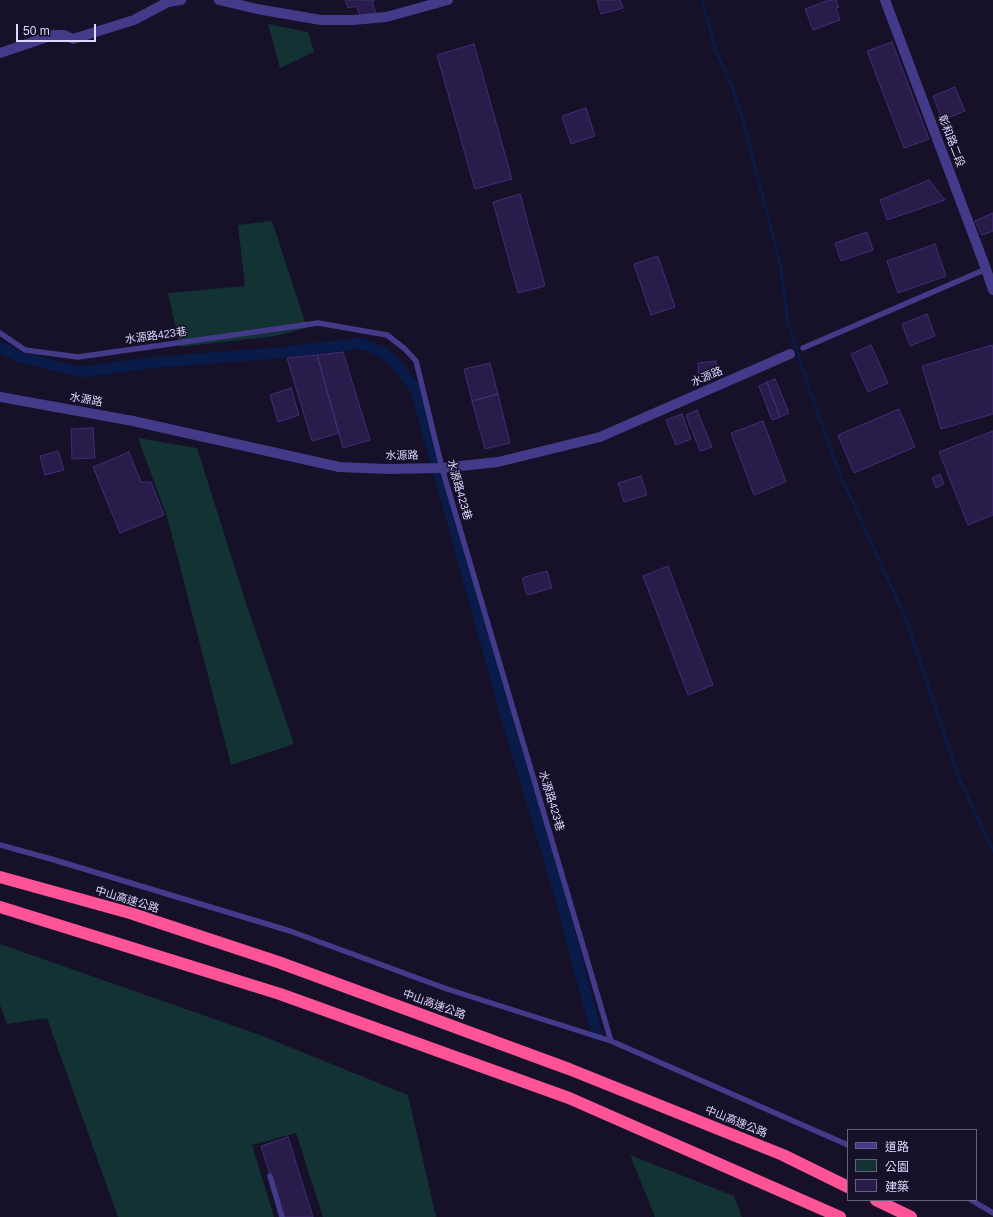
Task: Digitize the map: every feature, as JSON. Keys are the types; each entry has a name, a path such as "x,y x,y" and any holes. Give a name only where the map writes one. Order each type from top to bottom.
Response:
{"highway":[{"name":"中山高速公路","path":"0,877 130,913 293,968 570,1069 783,1155 847,1187"},
{"path":"0,907 280,994 569,1098 840,1217"},
{"path":"878,1201 911,1217"}],"street":[{"path":"0,53 53,35 64,35 73,39 134,20 168,2 181,0"},
{"path":"219,0 256,9 321,20 353,20 386,17 448,0"},
{"name":"彰和路二段","path":"886,0 990,268 993,290"},
{"name":"水源路","path":"0,397 132,421 339,467 387,469 442,468 498,462 600,437 790,354"}],"lane":[{"path":"803,348 990,268"},
{"name":"水源路423巷","path":"0,333 25,350 78,357 318,323 387,335 405,349 416,361 442,468 611,1041"},
{"path":"0,845 290,931 447,988 611,1041 847,1145"},
{"path":"270,1176 282,1217"},
{"path":"973,1201 993,1213"}],"green space":[{"path":"268,24 308,32 314,52 280,68"},
{"path":"272,221 307,328 275,336 180,347 168,293 245,286 238,225"},
{"path":"138,438 197,448 247,606 294,744 231,765 168,520"},
{"path":"0,944 260,1035 408,1095 436,1217 323,1217 296,1133 252,1145 274,1217 118,1217 47,1018 7,1024 0,1005"},
{"path":"630,1155 734,1196 742,1217 655,1217"}],"building":[{"path":"345,0 374,0 372,2 376,13 360,17 357,6 348,8"},
{"path":"597,0 620,0 623,8 601,14"},
{"path":"829,0 836,0 839,7 836,8 840,20 813,30 805,9"},
{"path":"892,42 929,139 904,148 867,51"},
{"path":"474,44 512,179 475,189 437,55"},
{"path":"955,87 965,111 942,120 933,96"},
{"path":"586,108 595,136 571,144 562,116"},
{"path":"929,180 945,200 887,220 880,200"},
{"path":"520,194 545,286 518,293 493,202"},
{"path":"993,213 993,231 982,235 975,221"},
{"path":"867,232 873,250 841,261 835,243"},
{"path":"935,244 946,276 898,293 887,261"},
{"path":"658,256 675,307 651,315 634,264"},
{"path":"927,314 935,336 910,346 902,324"},
{"path":"871,345 888,383 868,392 851,354"},
{"path":"992,345 993,414 941,429 922,366"},
{"path":"343,352 370,440 343,448 317,355"},
{"path":"317,355 339,433 312,441 287,358"},
{"path":"716,361 717,374 699,376 698,363"},
{"path":"490,363 498,394 472,401 464,369"},
{"path":"775,379 789,413 780,417 767,382"},
{"path":"767,382 780,417 772,420 759,386"},
{"path":"291,388 299,415 278,422 270,395"},
{"path":"498,394 510,443 485,449 472,401"},
{"path":"899,409 915,447 854,473 838,435"},
{"path":"697,410 712,447 700,451 686,415"},
{"path":"682,414 691,439 676,445 666,420"},
{"path":"763,421 786,482 754,495 731,433"},
{"path":"93,428 95,458 72,459 71,429"},
{"path":"993,431 993,515 968,525 939,452"},
{"path":"58,451 64,470 45,475 40,456"},
{"path":"129,452 141,482 151,482 164,515 120,533 93,467"},
{"path":"940,474 944,484 936,488 932,478"},
{"path":"641,476 647,495 624,502 618,483"},
{"path":"668,566 713,685 688,695 643,576"},
{"path":"547,571 552,588 527,595 522,578"},
{"path":"288,1137 313,1217 283,1217 261,1146"}],"waterway":[{"path":"702,0 716,51 732,87 743,120 781,268 788,323 811,394 839,472 906,619 959,778 993,851"},
{"path":"0,347 19,357 80,372 159,362 279,353 360,343 383,352 400,368 416,390 507,719 556,882 597,1035"}]}
